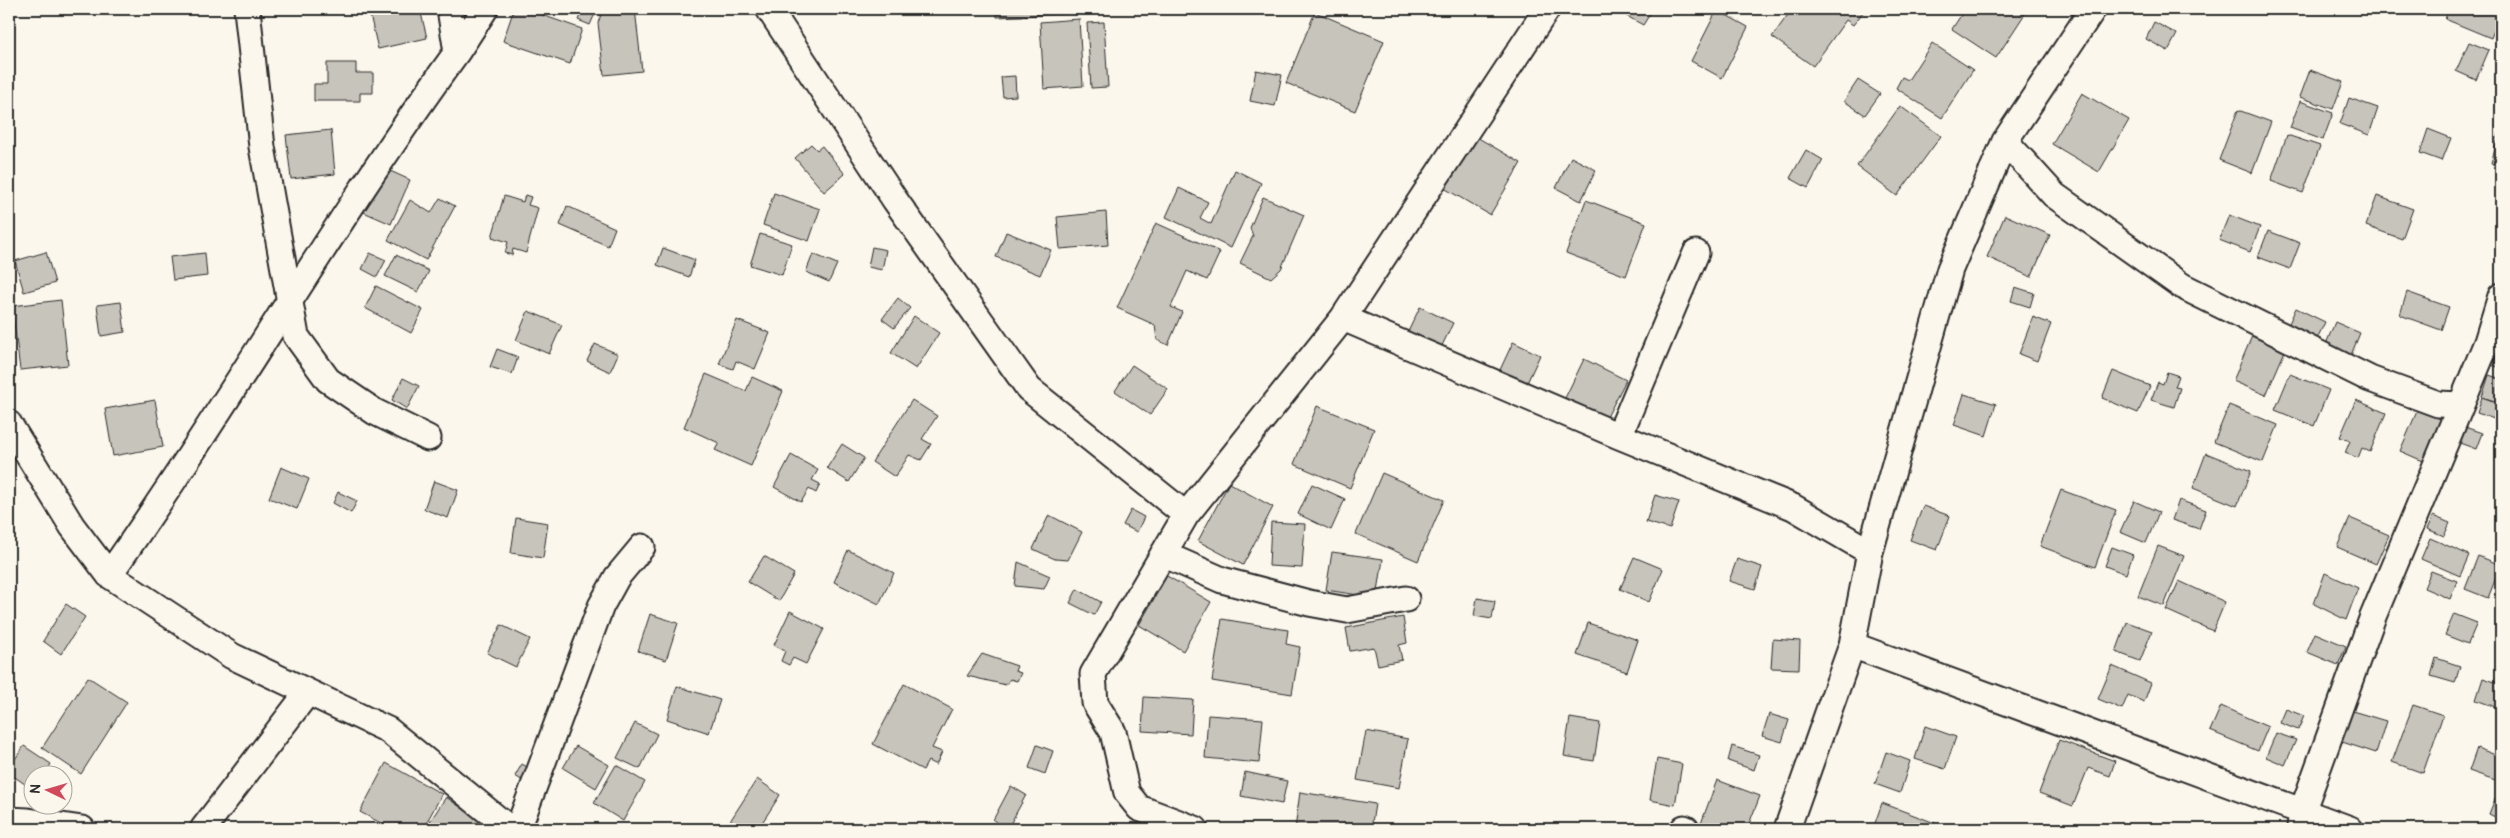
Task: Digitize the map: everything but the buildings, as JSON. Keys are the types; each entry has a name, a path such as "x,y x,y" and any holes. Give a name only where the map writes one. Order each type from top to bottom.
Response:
{"street":[{"path":"246,9 262,147 296,336 328,380 375,412 428,438"},
{"path":"450,9 457,52"},
{"path":"109,575 172,485 399,131 457,52 485,9"},
{"path":"769,9 894,200 1029,389 1186,515"},
{"path":"1195,829 1139,808 1127,793 1113,732 1095,703 1093,674 1186,515 1343,318 1547,9"},
{"path":"1787,829 1852,645 1870,552 1950,269 2004,141 2093,9"},
{"path":"2004,141 2054,195 2182,286 2370,379 2438,404 2461,405"},
{"path":"1619,436 1696,253"},
{"path":"2301,821 2372,619 2487,342 2501,296"},
{"path":"1343,318 1619,436 1793,507 1870,552"},
{"path":"9,424 72,526 109,575 232,656 388,730 510,829"},
{"path":"518,829 601,606 617,577 642,548"},
{"path":"1163,554 1222,580 1309,604 1347,610 1406,599"},
{"path":"1852,645 2301,821 2350,829"},
{"path":"203,829 308,692"},
{"path":"9,820 28,820 82,829"}]}
